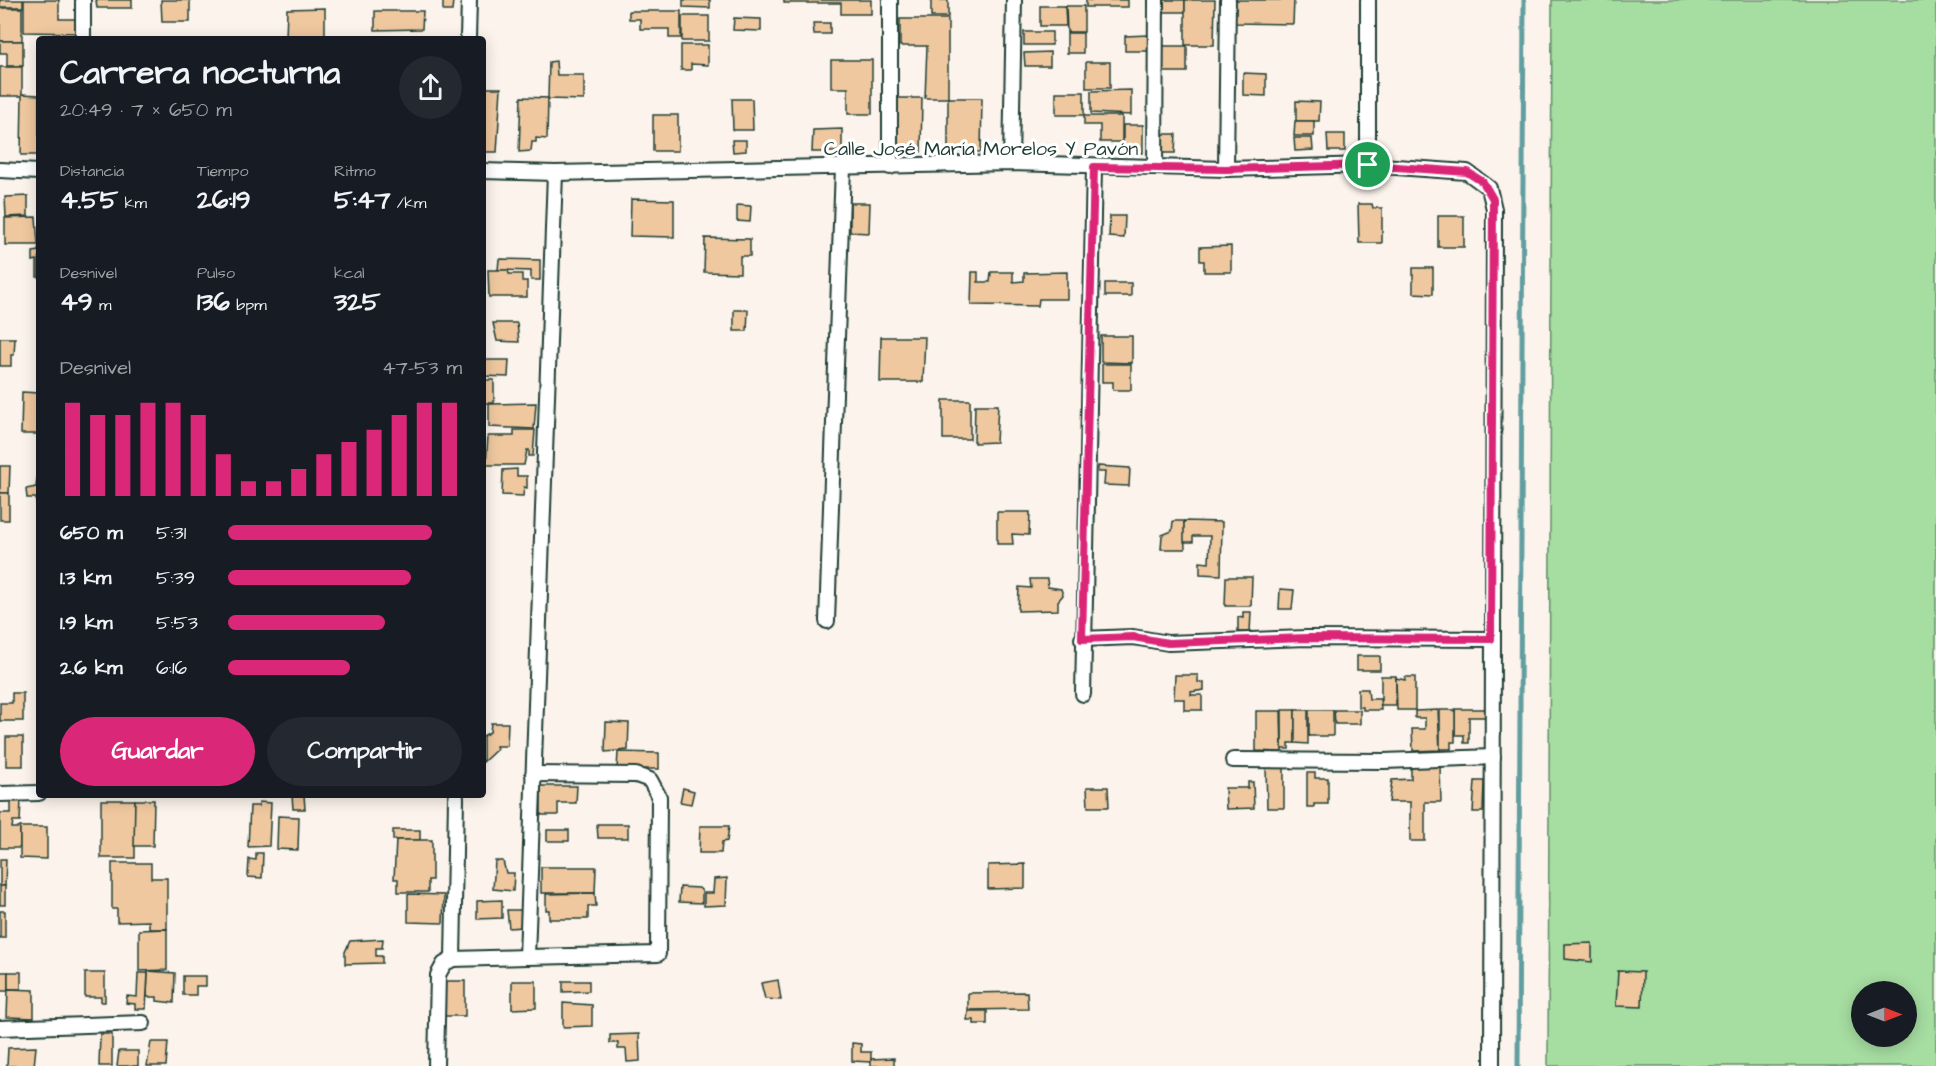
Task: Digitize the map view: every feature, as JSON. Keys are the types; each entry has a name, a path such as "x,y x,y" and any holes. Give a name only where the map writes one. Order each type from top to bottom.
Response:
{"street":[{"path":"83,0 83,36"},
{"path":"468,36 469,0"},
{"path":"890,0 890,167"},
{"path":"1011,163 1014,0"},
{"path":"1155,167 1156,0"},
{"path":"1226,169 1228,0"},
{"path":"1368,0 1368,165"},
{"name":"Calle José María Morelos Y Pavón","path":"486,171 555,173 1011,163 1226,169 1368,165 1467,172 1478,177 1489,188 1494,209 1491,639"},
{"path":"827,621 843,167"},
{"path":"1083,694 1082,639 1094,167"},
{"path":"0,170 36,172"},
{"path":"527,957 555,173"},
{"path":"1082,639 1133,637 1168,643 1307,638 1491,639 1492,1066"},
{"path":"1233,760 1384,761 1493,757"},
{"path":"436,1066 438,975 444,964 453,959 658,954 659,797 650,780 636,775 533,774"},
{"path":"0,794 36,793"},
{"path":"453,959 456,798"},
{"path":"0,1028 143,1023"}],"green space":[{"path":"1552,0 1936,0 1936,1066 1548,1066"}],"building":[{"path":"0,0 23,0 23,7 0,7"},
{"path":"24,0 59,0 59,19 76,19 76,33 24,32"},
{"path":"96,0 132,0 132,8 97,8"},
{"path":"161,0 190,0 190,22 162,22"},
{"path":"443,0 453,0 452,11 443,11"},
{"path":"683,0 710,0 710,8 683,7"},
{"path":"784,0 871,0 871,14 841,14 841,3 784,3"},
{"path":"931,0 948,0 948,17 931,17"},
{"path":"1086,0 1128,0 1128,7 1086,7"},
{"path":"1162,0 1185,0 1185,12 1162,12"},
{"path":"1185,0 1215,0 1214,45 1185,45"},
{"path":"1233,0 1294,0 1293,24 1233,23"},
{"path":"1040,6 1065,6 1066,26 1040,26"},
{"path":"1066,6 1084,6 1084,32 1067,32"},
{"path":"0,8 22,8 22,41 0,41"},
{"path":"325,8 325,36 286,36 287,9"},
{"path":"375,11 423,11 422,29 375,30"},
{"path":"629,11 681,11 681,38 669,38 669,29 640,29 640,19 629,19"},
{"path":"682,16 709,16 709,41 682,41"},
{"path":"734,18 761,19 761,31 733,30"},
{"path":"900,19 948,19 948,98 925,98 927,46 900,46"},
{"path":"813,23 830,23 830,34 814,34"},
{"path":"1024,32 1052,32 1052,45 1024,45"},
{"path":"1067,33 1083,33 1083,53 1067,53"},
{"path":"1148,35 1148,51 1125,51 1125,36"},
{"path":"0,41 23,41 23,66 7,66 7,53 0,53"},
{"path":"681,45 708,45 708,65 691,64 691,70 681,70"},
{"path":"1162,46 1187,46 1187,72 1162,72"},
{"path":"1050,52 1050,66 1025,66 1024,53"},
{"path":"831,60 872,60 872,114 848,114 848,88 831,88"},
{"path":"556,61 557,75 584,75 584,100 548,99 549,62"},
{"path":"1086,62 1110,62 1110,88 1086,88"},
{"path":"0,67 22,67 22,96 0,96"},
{"path":"1243,73 1266,74 1266,96 1243,95"},
{"path":"486,88 501,88 497,152 486,152"},
{"path":"1131,90 1131,115 1091,113 1091,91"},
{"path":"1056,92 1084,92 1084,115 1056,115"},
{"path":"22,94 36,95 36,155 21,155"},
{"path":"521,97 548,98 547,139 536,138 536,142 532,142 531,151 519,152"},
{"path":"894,98 922,98 921,152 894,152"},
{"path":"948,98 982,98 981,152 948,151"},
{"path":"732,99 752,99 753,130 733,130"},
{"path":"1296,101 1320,102 1319,121 1296,121"},
{"path":"653,115 678,115 678,151 653,151"},
{"path":"1084,116 1122,116 1122,142 1100,142 1100,125 1084,125"},
{"path":"1295,121 1314,121 1314,136 1294,136"},
{"path":"1123,125 1143,125 1143,153 1123,153"},
{"path":"842,129 842,152 812,152 813,130"},
{"path":"1163,134 1176,134 1175,153 1162,153"},
{"path":"1327,134 1345,134 1345,151 1328,151"},
{"path":"1294,138 1312,138 1313,150 1295,151"},
{"path":"732,140 746,140 746,151 733,152"},
{"path":"28,196 28,216 6,217 5,197"},
{"path":"631,199 674,200 674,237 630,236"},
{"path":"850,203 870,203 869,233 850,232"},
{"path":"1358,204 1372,204 1373,208 1382,208 1382,243 1359,243"},
{"path":"737,205 751,206 750,222 737,221"},
{"path":"1110,216 1125,216 1124,238 1109,237"},
{"path":"1438,216 1464,216 1464,247 1438,247"},
{"path":"36,217 36,245 5,245 5,218"},
{"path":"705,238 750,239 750,256 740,256 740,273 704,272"},
{"path":"1231,246 1231,272 1204,272 1204,261 1200,261 1200,247"},
{"path":"36,251 36,260 33,261 33,252"},
{"path":"499,259 540,260 540,280 531,280 531,271 498,270"},
{"path":"1413,268 1433,268 1433,294 1413,293"},
{"path":"488,270 508,270 509,274 522,274 522,281 527,281 527,297 489,297"},
{"path":"972,272 978,272 978,282 990,282 991,272 1013,272 1013,282 1024,281 1024,273 1067,272 1067,299 1039,299 1038,306 971,305"},
{"path":"1105,283 1131,283 1131,296 1105,296"},
{"path":"734,310 748,310 747,331 734,331"},
{"path":"493,323 517,323 519,342 497,341"},
{"path":"1101,336 1132,336 1132,363 1101,362"},
{"path":"881,337 925,337 923,382 880,382"},
{"path":"0,338 15,338 11,366 0,366"},
{"path":"486,360 509,360 508,377 486,376"},
{"path":"1102,364 1131,364 1131,390 1113,390 1113,382 1102,382"},
{"path":"486,380 494,380 494,403 486,403"},
{"path":"22,392 36,393 36,434 21,434"},
{"path":"943,400 970,400 970,439 943,439"},
{"path":"536,403 534,429 489,427 489,404"},
{"path":"975,405 998,405 996,442 974,443"},
{"path":"514,430 535,430 533,456 529,456 529,450 527,450 524,465 486,465 488,436 514,436"},
{"path":"0,466 10,466 9,493 0,493"},
{"path":"1098,466 1130,468 1129,486 1104,485 1105,472 1098,472"},
{"path":"517,469 517,476 527,476 527,488 524,487 523,496 502,495 503,470"},
{"path":"36,487 36,498 27,498 26,489"},
{"path":"0,493 9,493 9,520 0,520"},
{"path":"997,512 1030,512 1029,535 1012,534 1013,544 997,544"},
{"path":"1173,521 1184,521 1185,549 1161,549 1162,535 1172,531"},
{"path":"1184,521 1222,522 1221,575 1200,574 1200,562 1209,563 1210,536 1193,536 1193,542 1184,542"},
{"path":"1226,577 1252,577 1251,606 1225,606"},
{"path":"1030,579 1047,579 1048,587 1061,589 1063,595 1058,601 1058,610 1018,611 1019,587 1031,588"},
{"path":"1280,589 1294,590 1292,609 1279,609"},
{"path":"1243,612 1251,612 1250,632 1238,632 1238,617 1243,618"},
{"path":"1357,656 1380,656 1380,670 1357,670"},
{"path":"1175,675 1198,675 1198,682 1204,683 1204,690 1191,692 1191,695 1202,695 1202,710 1184,710 1184,699 1174,699"},
{"path":"1381,676 1396,676 1396,705 1381,705"},
{"path":"1405,677 1415,677 1415,710 1397,710 1396,678 1405,680"},
{"path":"1358,689 1368,689 1369,699 1380,699 1381,710 1363,710 1363,707 1358,707"},
{"path":"12,693 23,693 23,721 0,721 0,703 12,703"},
{"path":"1455,709 1485,709 1485,717 1469,717 1469,743 1464,743 1464,735 1455,735"},
{"path":"1282,710 1295,710 1295,743 1289,743 1289,749 1282,749"},
{"path":"1295,710 1308,710 1308,744 1295,743"},
{"path":"1309,710 1333,710 1333,736 1309,736"},
{"path":"1334,710 1360,710 1360,724 1335,724"},
{"path":"1438,710 1440,750 1413,751 1412,729 1425,729 1425,718 1415,718 1415,711"},
{"path":"1440,710 1455,710 1455,742 1451,742 1451,749 1440,749"},
{"path":"1256,711 1281,711 1282,752 1256,751"},
{"path":"606,722 629,723 628,750 605,752"},
{"path":"491,723 508,723 507,746 496,746 497,749 486,759 486,734 490,732"},
{"path":"6,737 23,737 23,766 6,766"},
{"path":"618,752 659,753 659,769 617,769"},
{"path":"1411,767 1440,767 1441,802 1425,802 1425,841 1410,841 1410,802 1389,802 1392,780 1411,779"},
{"path":"1266,768 1284,768 1284,808 1267,808"},
{"path":"1307,773 1315,773 1315,778 1328,778 1328,804 1314,804 1314,807 1307,807"},
{"path":"1475,781 1484,781 1483,812 1473,812"},
{"path":"1248,782 1253,782 1254,808 1226,809 1225,788 1248,788"},
{"path":"541,786 577,786 576,803 558,803 558,815 541,815"},
{"path":"1087,787 1108,787 1109,807 1088,807"},
{"path":"683,788 694,791 691,804 680,802"},
{"path":"292,798 304,798 305,809 293,809"},
{"path":"11,800 21,800 20,821 13,821 12,828 20,828 20,848 0,848 0,813 11,813"},
{"path":"101,800 135,800 135,858 101,858"},
{"path":"135,800 154,800 153,846 134,846"},
{"path":"259,802 271,803 269,846 248,847 250,806 259,806"},
{"path":"278,816 299,817 298,850 277,849"},
{"path":"597,824 628,824 628,838 598,838"},
{"path":"700,826 729,826 727,841 722,842 721,853 699,853"},
{"path":"20,827 47,827 47,859 20,858"},
{"path":"393,830 420,830 420,840 393,840"},
{"path":"547,830 569,830 569,841 547,841"},
{"path":"396,840 432,840 432,880 428,880 428,892 398,892 398,879 394,879"},
{"path":"256,853 263,853 262,878 248,877 249,859 256,860"},
{"path":"0,859 6,859 5,886 0,886"},
{"path":"495,861 503,861 506,873 514,873 513,891 493,889"},
{"path":"112,863 151,863 151,878 167,878 167,929 149,929 149,921 117,922 117,909 112,909"},
{"path":"1025,864 1025,888 988,889 988,865"},
{"path":"541,867 596,867 595,893 541,893"},
{"path":"727,878 726,905 704,906 704,893 713,893 714,879"},
{"path":"0,886 5,886 5,905 0,905"},
{"path":"680,887 699,888 702,891 702,903 679,902"},
{"path":"595,893 596,906 588,906 588,919 549,919 549,910 546,910 546,894"},
{"path":"408,894 444,895 443,923 408,922"},
{"path":"502,900 502,918 477,919 477,901"},
{"path":"507,910 522,910 523,927 509,928"},
{"path":"0,911 5,911 5,938 0,938"},
{"path":"167,929 167,970 139,971 139,930"},
{"path":"383,939 382,948 376,948 376,956 382,956 382,963 345,964 345,952 350,941"},
{"path":"1592,943 1592,962 1565,959 1565,944"},
{"path":"148,971 175,973 174,1003 157,1001 157,997 147,997"},
{"path":"1618,971 1643,972 1642,1007 1616,1006"},
{"path":"0,972 8,972 8,991 0,991"},
{"path":"8,972 21,972 21,989 8,989"},
{"path":"85,973 105,973 105,1002 101,1002 101,997 85,997"},
{"path":"138,973 148,973 146,1009 135,1009 135,1004 126,1003 127,996 137,997"},
{"path":"183,976 206,976 206,986 196,986 196,995 183,995"},
{"path":"778,980 781,1000 765,999 761,983"},
{"path":"444,981 465,981 465,1016 444,1016"},
{"path":"512,981 536,981 536,1008 512,1009"},
{"path":"563,981 589,981 589,991 563,992"},
{"path":"8,989 34,990 34,1018 7,1017"},
{"path":"1027,992 1028,1009 968,1010 968,993"},
{"path":"563,1003 592,1005 592,1026 563,1027"},
{"path":"968,1011 987,1011 987,1024 974,1024 974,1020 967,1020"},
{"path":"100,1034 112,1034 112,1066 99,1066"},
{"path":"639,1034 640,1061 627,1062 626,1049 618,1049 618,1043 610,1043 610,1035"},
{"path":"151,1042 168,1042 166,1066 147,1066"},
{"path":"852,1043 861,1044 861,1052 871,1052 871,1062 852,1061"},
{"path":"36,1047 34,1066 7,1066 8,1048"},
{"path":"119,1051 138,1051 138,1066 117,1066"},
{"path":"894,1058 894,1066 871,1066 871,1059"}],"waterway":[{"path":"1518,1066 1524,0"}],"route":[{"path":"1368,165 1467,172 1478,177 1489,188 1493,199 1491,639 1329,640 1307,638 1288,641 1168,643 1133,637 1082,639 1094,167 1226,169 1368,165"}]}
